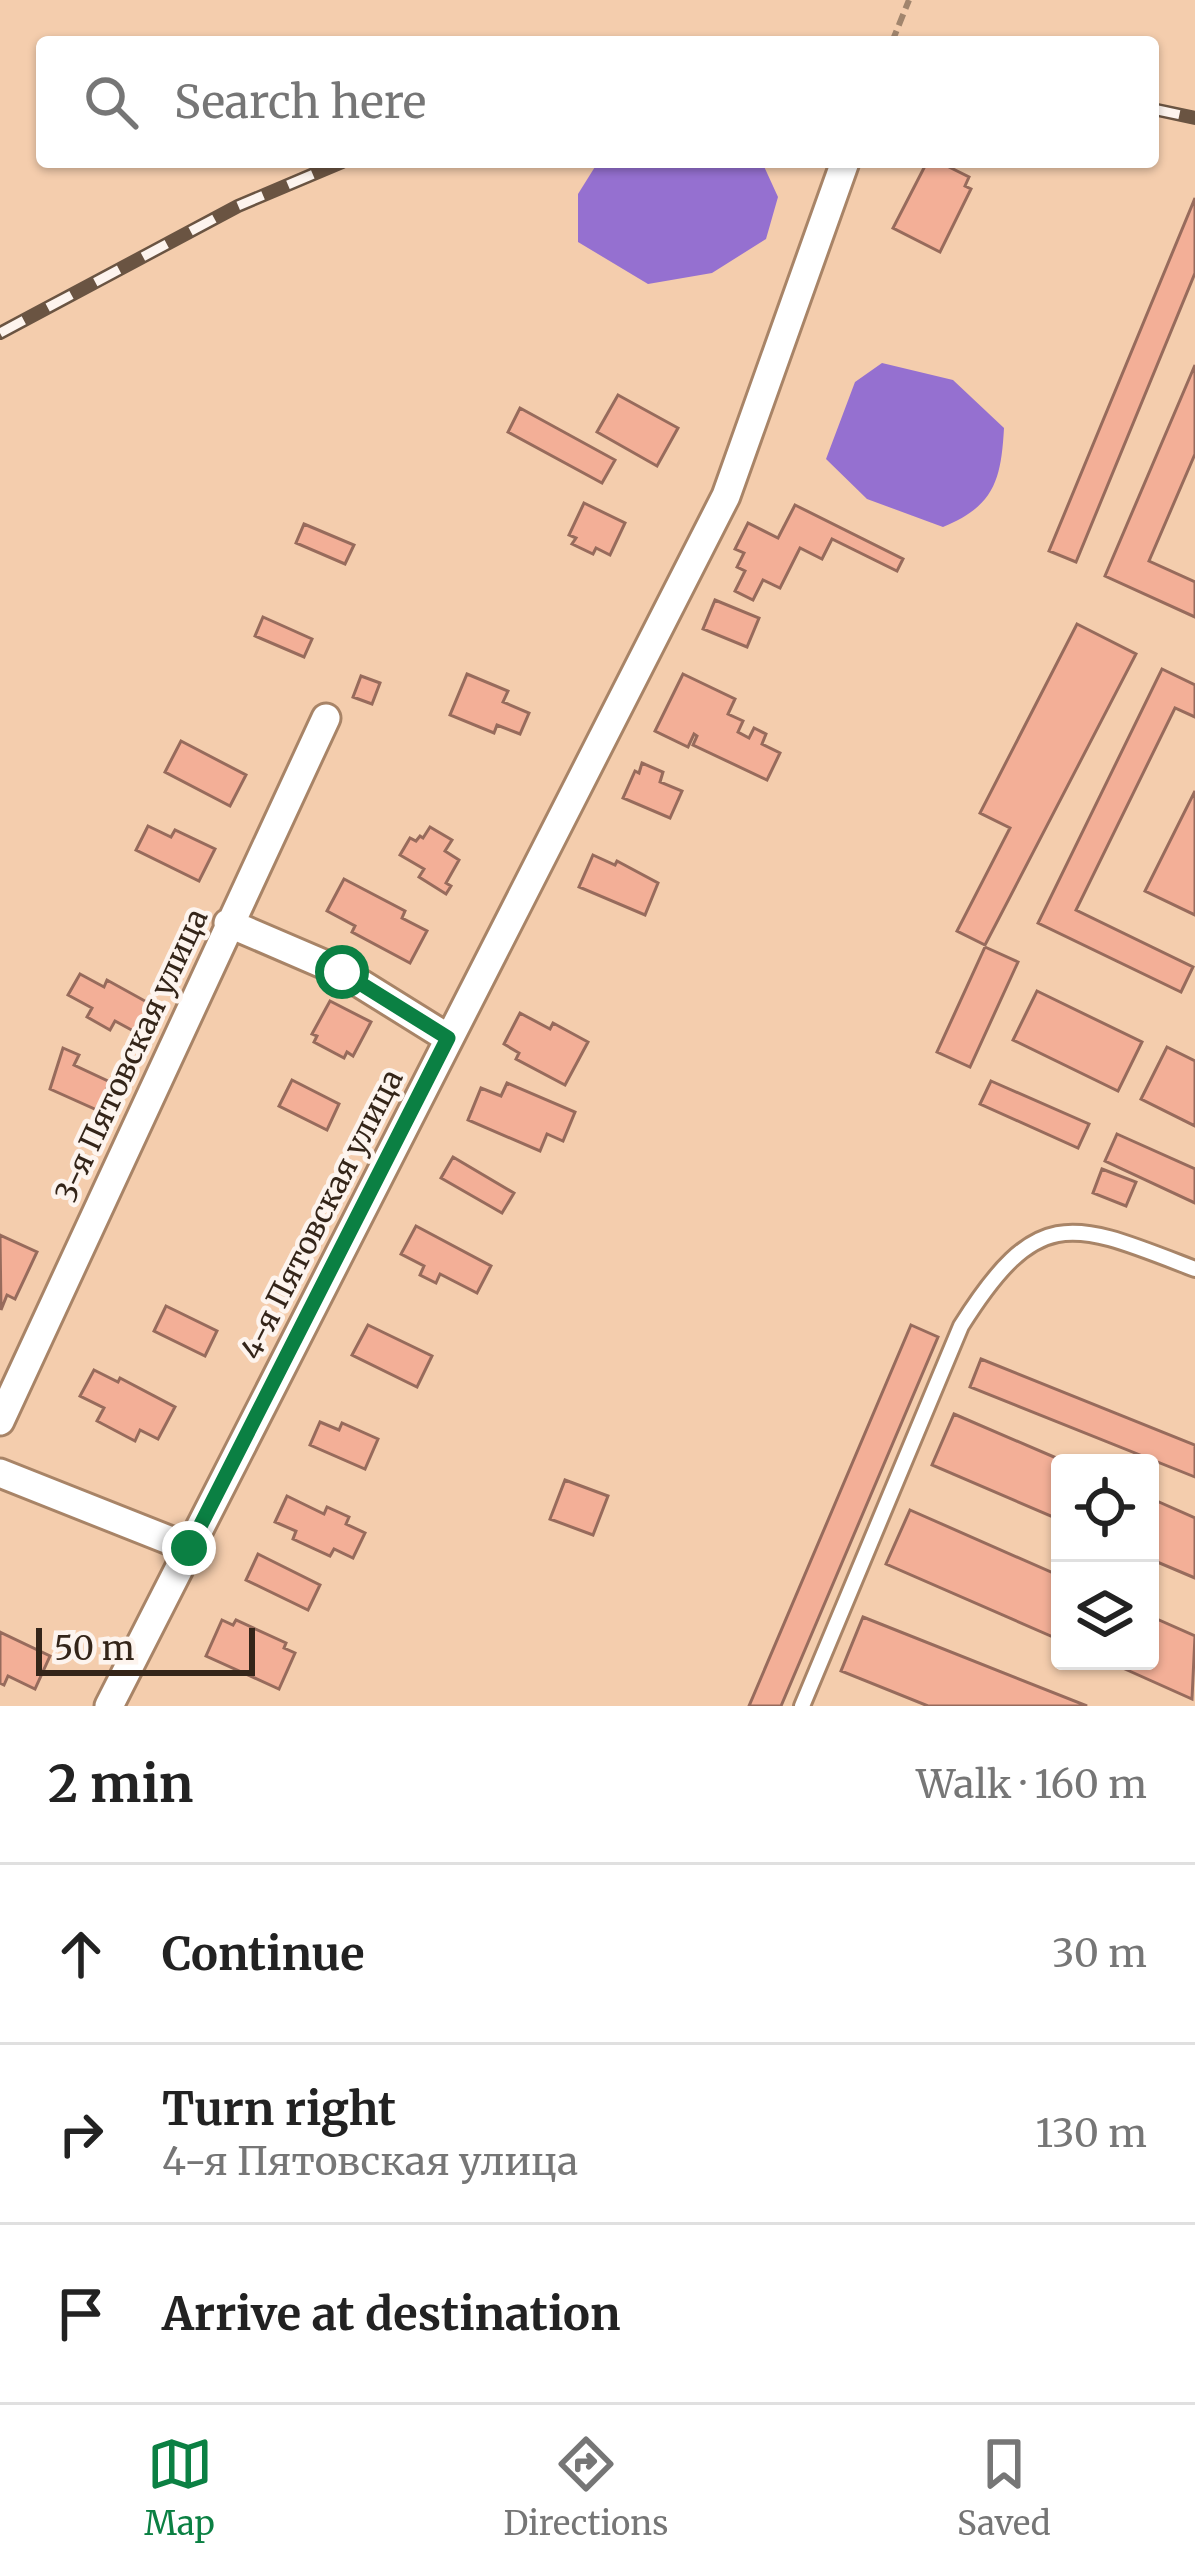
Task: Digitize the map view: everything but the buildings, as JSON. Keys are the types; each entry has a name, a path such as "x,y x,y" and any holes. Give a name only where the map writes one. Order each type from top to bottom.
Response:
{"street":[{"name":"4-я Пятовская улица","path":"110,1706 726,496 843,168"},
{"name":"3-я Пятовская улица","path":"0,1421 326,718"},
{"path":"228,923 342,972 448,1038"},
{"path":"0,1473 189,1548"}],"lane":[{"path":"802,1706 961,1326 989,1281 1028,1243 1062,1230 1103,1234 1195,1270"}],"path":[{"path":"894,36 909,0"}],"shaded area":[{"path":"594,168 765,168 778,197 766,239 712,273 648,284 578,242 578,194"},
{"path":"882,363 953,380 1004,428 992,490 974,510 943,527 867,499 826,459 855,382"}],"railway":[{"path":"1159,110 1195,118"},
{"path":"0,333 238,206 328,168"}],"route":[{"path":"189,1548 448,1038 342,972"}]}
